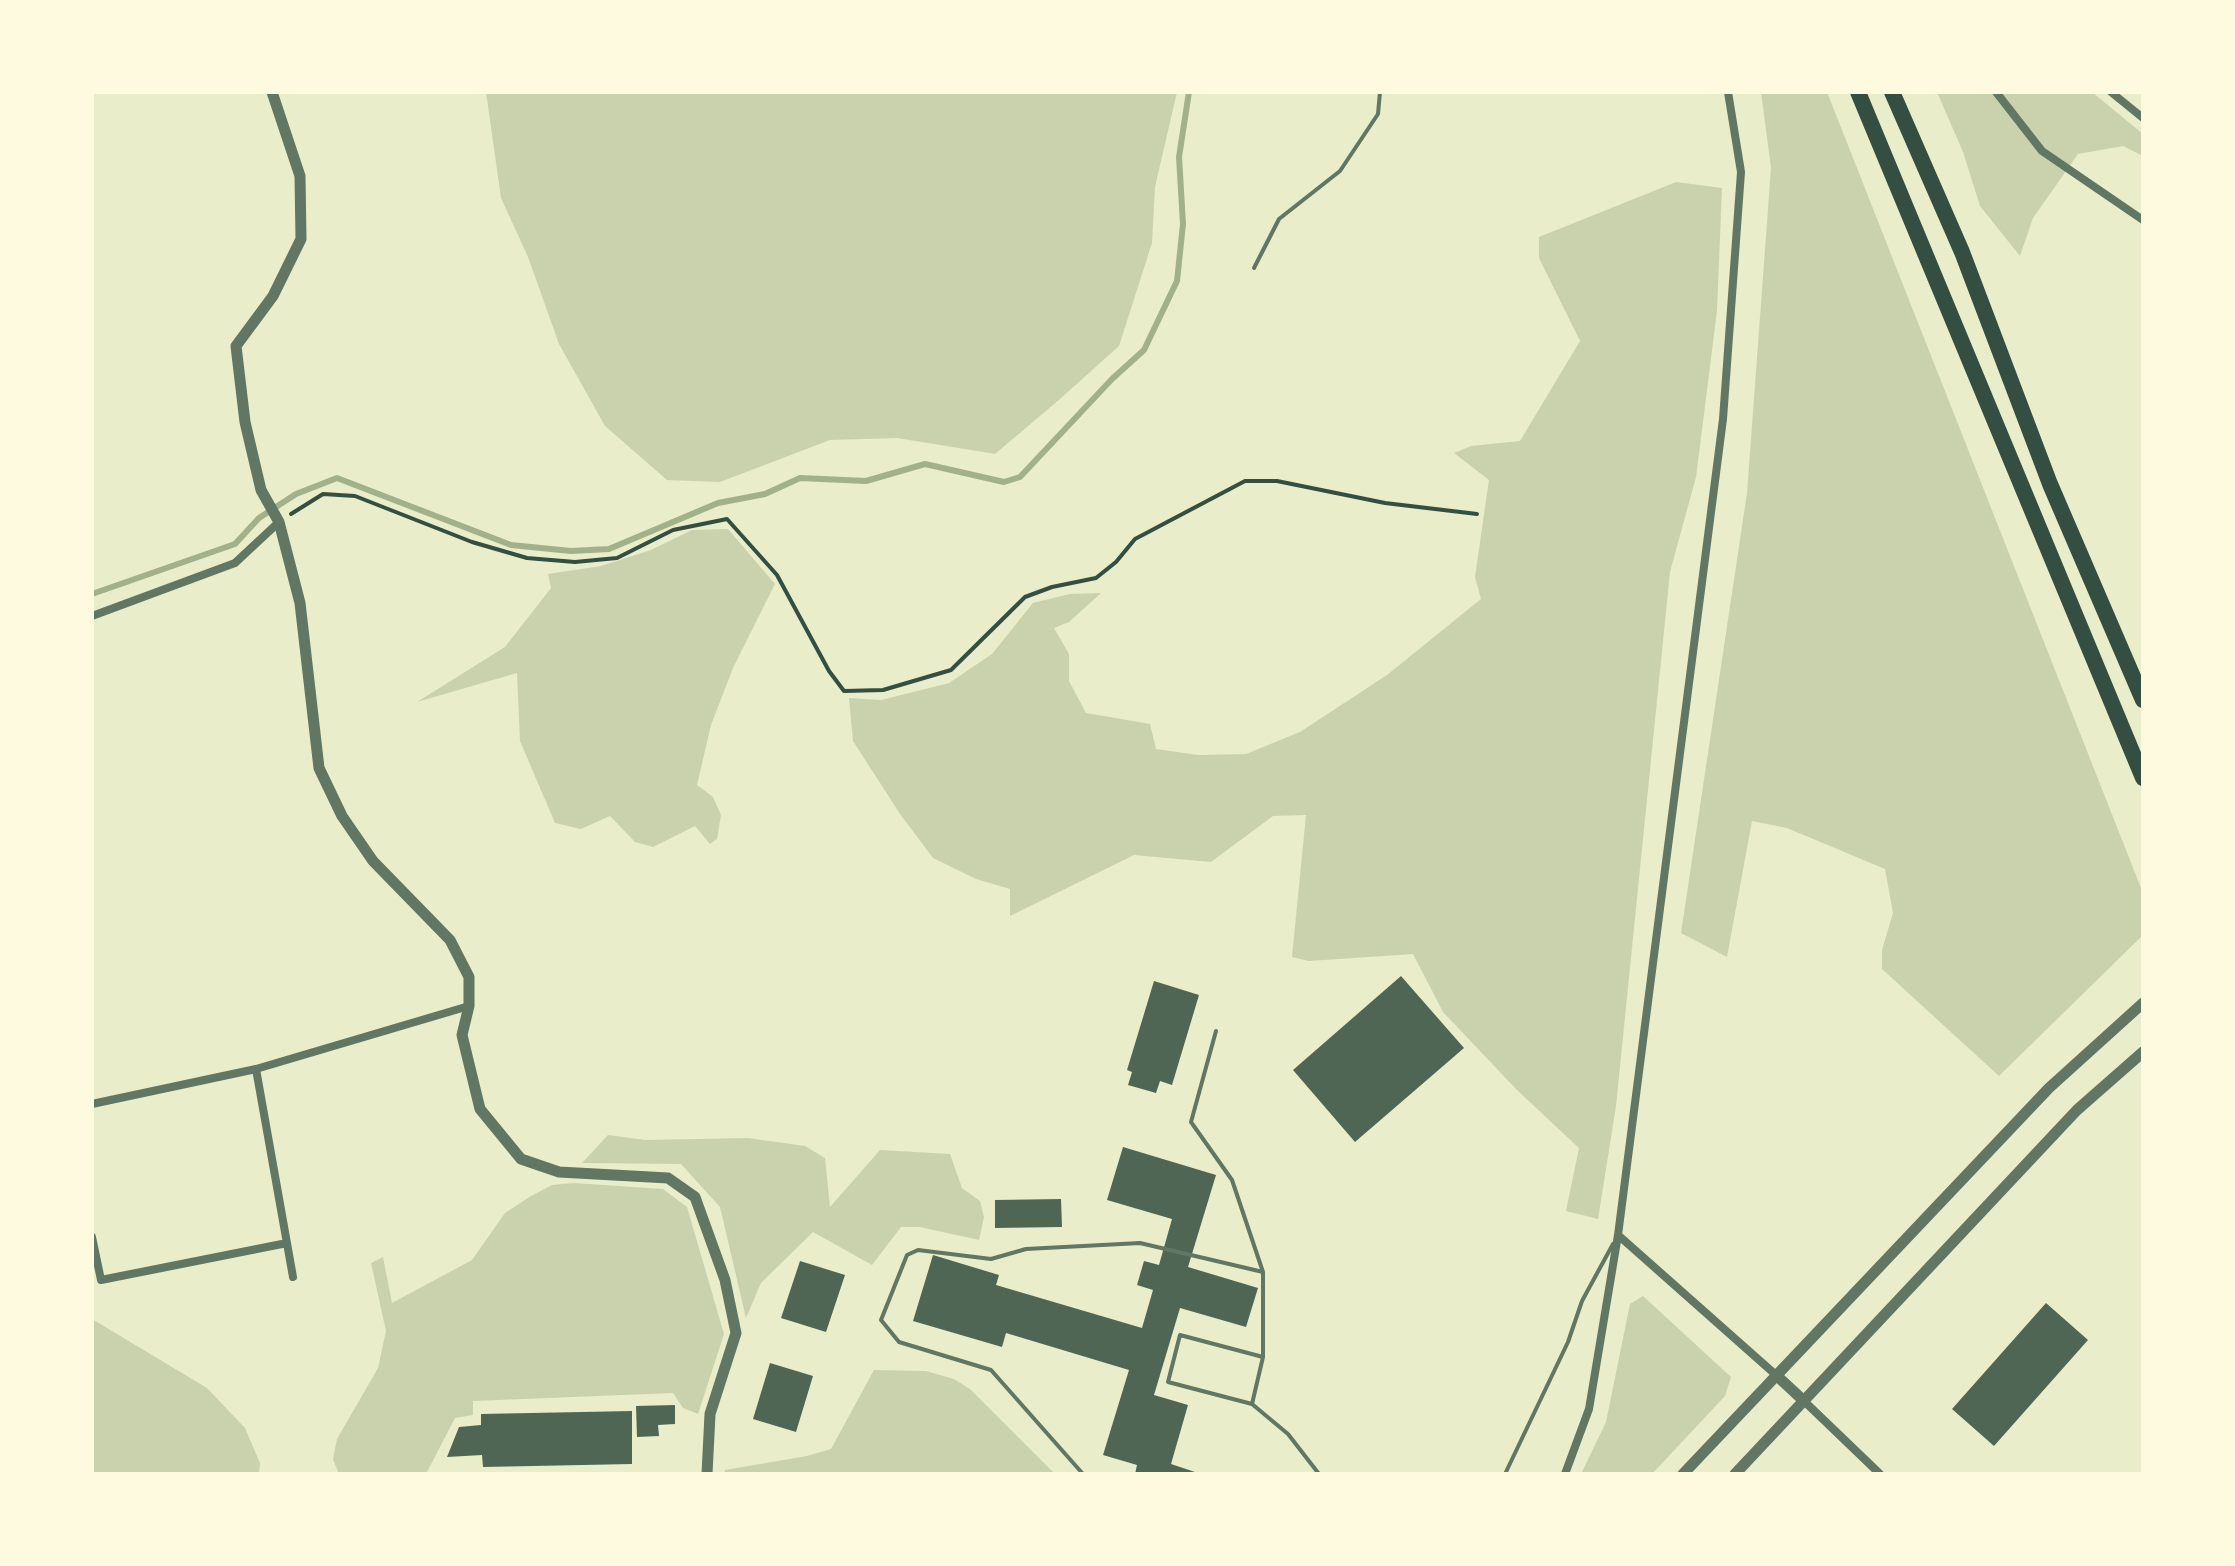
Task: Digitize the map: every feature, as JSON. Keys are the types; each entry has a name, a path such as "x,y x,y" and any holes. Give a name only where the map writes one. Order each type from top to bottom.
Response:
{"highway":[{"path":"1858,92 2143,778"},
{"path":"1892,92 1962,252 2050,484 2143,700"}],"street":[{"path":"272,92 300,176 301,239 273,296 236,346 245,422 265,497 278,521 300,603 319,768 342,816 373,861 450,940 469,977 469,1006 462,1035 480,1109 521,1159 559,1172 668,1178 695,1197 725,1280 736,1333 710,1414 707,1474"},
{"path":"1565,1474 1589,1409 1618,1235 1723,419 1741,172 1728,92"},
{"path":"1996,92 2042,151 2143,220"},
{"path":"2111,92 2143,118"},
{"path":"92,616 235,563 278,521"},
{"path":"1683,1474 2049,1088 2143,1003"},
{"path":"92,1104 256,1069 469,1006"},
{"path":"1735,1474 2077,1110 2143,1052"},
{"path":"256,1069 293,1277"},
{"path":"1618,1235 1776,1375 1880,1474"},
{"path":"92,1237 101,1280 287,1243"}],"lane":[{"path":"1254,268 1279,219 1340,171 1378,114 1380,92"},
{"path":"1216,1031 1191,1122 1232,1180 1263,1272 1263,1357 1252,1404"},
{"path":"1505,1474 1568,1342 1582,1301 1618,1235"},
{"path":"1083,1474 991,1370 899,1342 881,1320 907,1255 918,1250 991,1259 1026,1249 1140,1243 1263,1272"},
{"path":"1263,1357 1180,1335 1168,1382 1252,1404 1288,1434 1319,1474"}],"path":[{"path":"278,521 323,494 355,496 472,542 527,558 575,562 617,558 673,530 727,519 777,575 829,671 844,691 883,690 951,670 1025,597 1052,587 1096,578 1116,562 1135,539 1158,524 1191,512 1226,489 1245,481 1277,481 1385,503 1477,514"}],"green space":[{"path":"486,92 1177,92 1155,187 1152,243 1119,346 1060,399 995,454 897,438 830,440 720,482 667,480 605,426 559,344 528,257 501,198"},
{"path":"1761,92 1827,92 2143,893 2143,935 1999,1076 1882,969 1882,950 1893,913 1885,869 1787,828 1752,821 1727,957 1681,933 1747,493 1771,168"},
{"path":"1937,92 2092,92 2143,134 2143,156 2123,146 2078,154 2033,218 2020,256 1980,206 1963,152"},
{"path":"1676,182 1722,188 1717,311 1696,477 1670,572 1616,1106 1598,1219 1566,1211 1579,1148 1517,1090 1443,1012 1413,954 1309,961 1292,957 1306,815 1273,816 1211,862 1134,855 1010,916 1010,889 976,879 933,858 900,814 853,741 849,698 881,700 949,683 992,654 1033,603 1070,594 1101,593 1069,622 1054,628 1069,654 1069,681 1086,713 1150,724 1156,749 1198,755 1246,754 1300,732 1387,675 1481,599 1475,577 1489,480 1454,453 1471,446 1520,441 1580,341 1539,258 1539,237"},
{"path":"728,529 775,584 733,668 711,725 697,785 713,797 721,815 717,839 710,844 695,826 653,847 635,842 610,816 581,829 555,823 520,741 517,673 417,702 505,647 551,588 548,574 601,566 651,550 692,530"},
{"path":"608,1135 645,1140 748,1138 805,1146 825,1158 830,1207 880,1150 950,1154 962,1188 980,1201 984,1217 979,1240 920,1227 901,1227 872,1265 813,1232 761,1283 746,1318 720,1207 681,1164 582,1163"},
{"path":"574,1183 663,1189 687,1207 724,1334 698,1414 683,1408 673,1393 473,1401 473,1415 455,1418 426,1474 339,1474 333,1459 337,1439 378,1368 386,1331 371,1263 383,1257 392,1303 472,1260 505,1213 552,1185"},
{"path":"1643,1296 1731,1377 1725,1396 1652,1474 1581,1474 1606,1422 1630,1304"},
{"path":"92,1319 207,1388 245,1428 260,1463 259,1474 92,1474"},
{"path":"874,1370 926,1371 954,1379 970,1389 1055,1474 724,1474 725,1470 831,1449"}],"building":[{"path":"1401,976 1464,1048 1355,1142 1293,1070"},
{"path":"1154,981 1199,995 1172,1085 1160,1081 1156,1093 1128,1085 1132,1072 1127,1070"},
{"path":"1123,1147 1216,1175 1188,1267 1258,1288 1246,1327 1180,1308 1154,1395 1188,1405 1171,1464 1201,1474 1135,1474 1137,1465 1103,1455 1129,1370 1006,1333 1002,1347 913,1321 933,1255 999,1275 996,1285 1142,1328 1153,1290 1137,1285 1144,1261 1159,1265 1172,1219 1107,1200"},
{"path":"1061,1199 1062,1227 995,1228 995,1200"},
{"path":"800,1261 845,1275 826,1332 781,1318"},
{"path":"2046,1303 2088,1340 1994,1446 1952,1409"},
{"path":"770,1363 813,1376 796,1432 753,1419"},
{"path":"675,1405 675,1424 658,1425 659,1436 637,1437 636,1406"},
{"path":"632,1411 632,1464 483,1467 482,1455 447,1457 459,1427 481,1425 481,1414"}],"waterway":[{"path":"92,594 235,544 259,518 296,494 337,478 511,545 571,551 609,549 718,503 765,494 800,478 866,481 925,464 1004,482 1020,477 1112,379 1144,350 1177,281 1183,224 1179,157 1189,92"}]}
